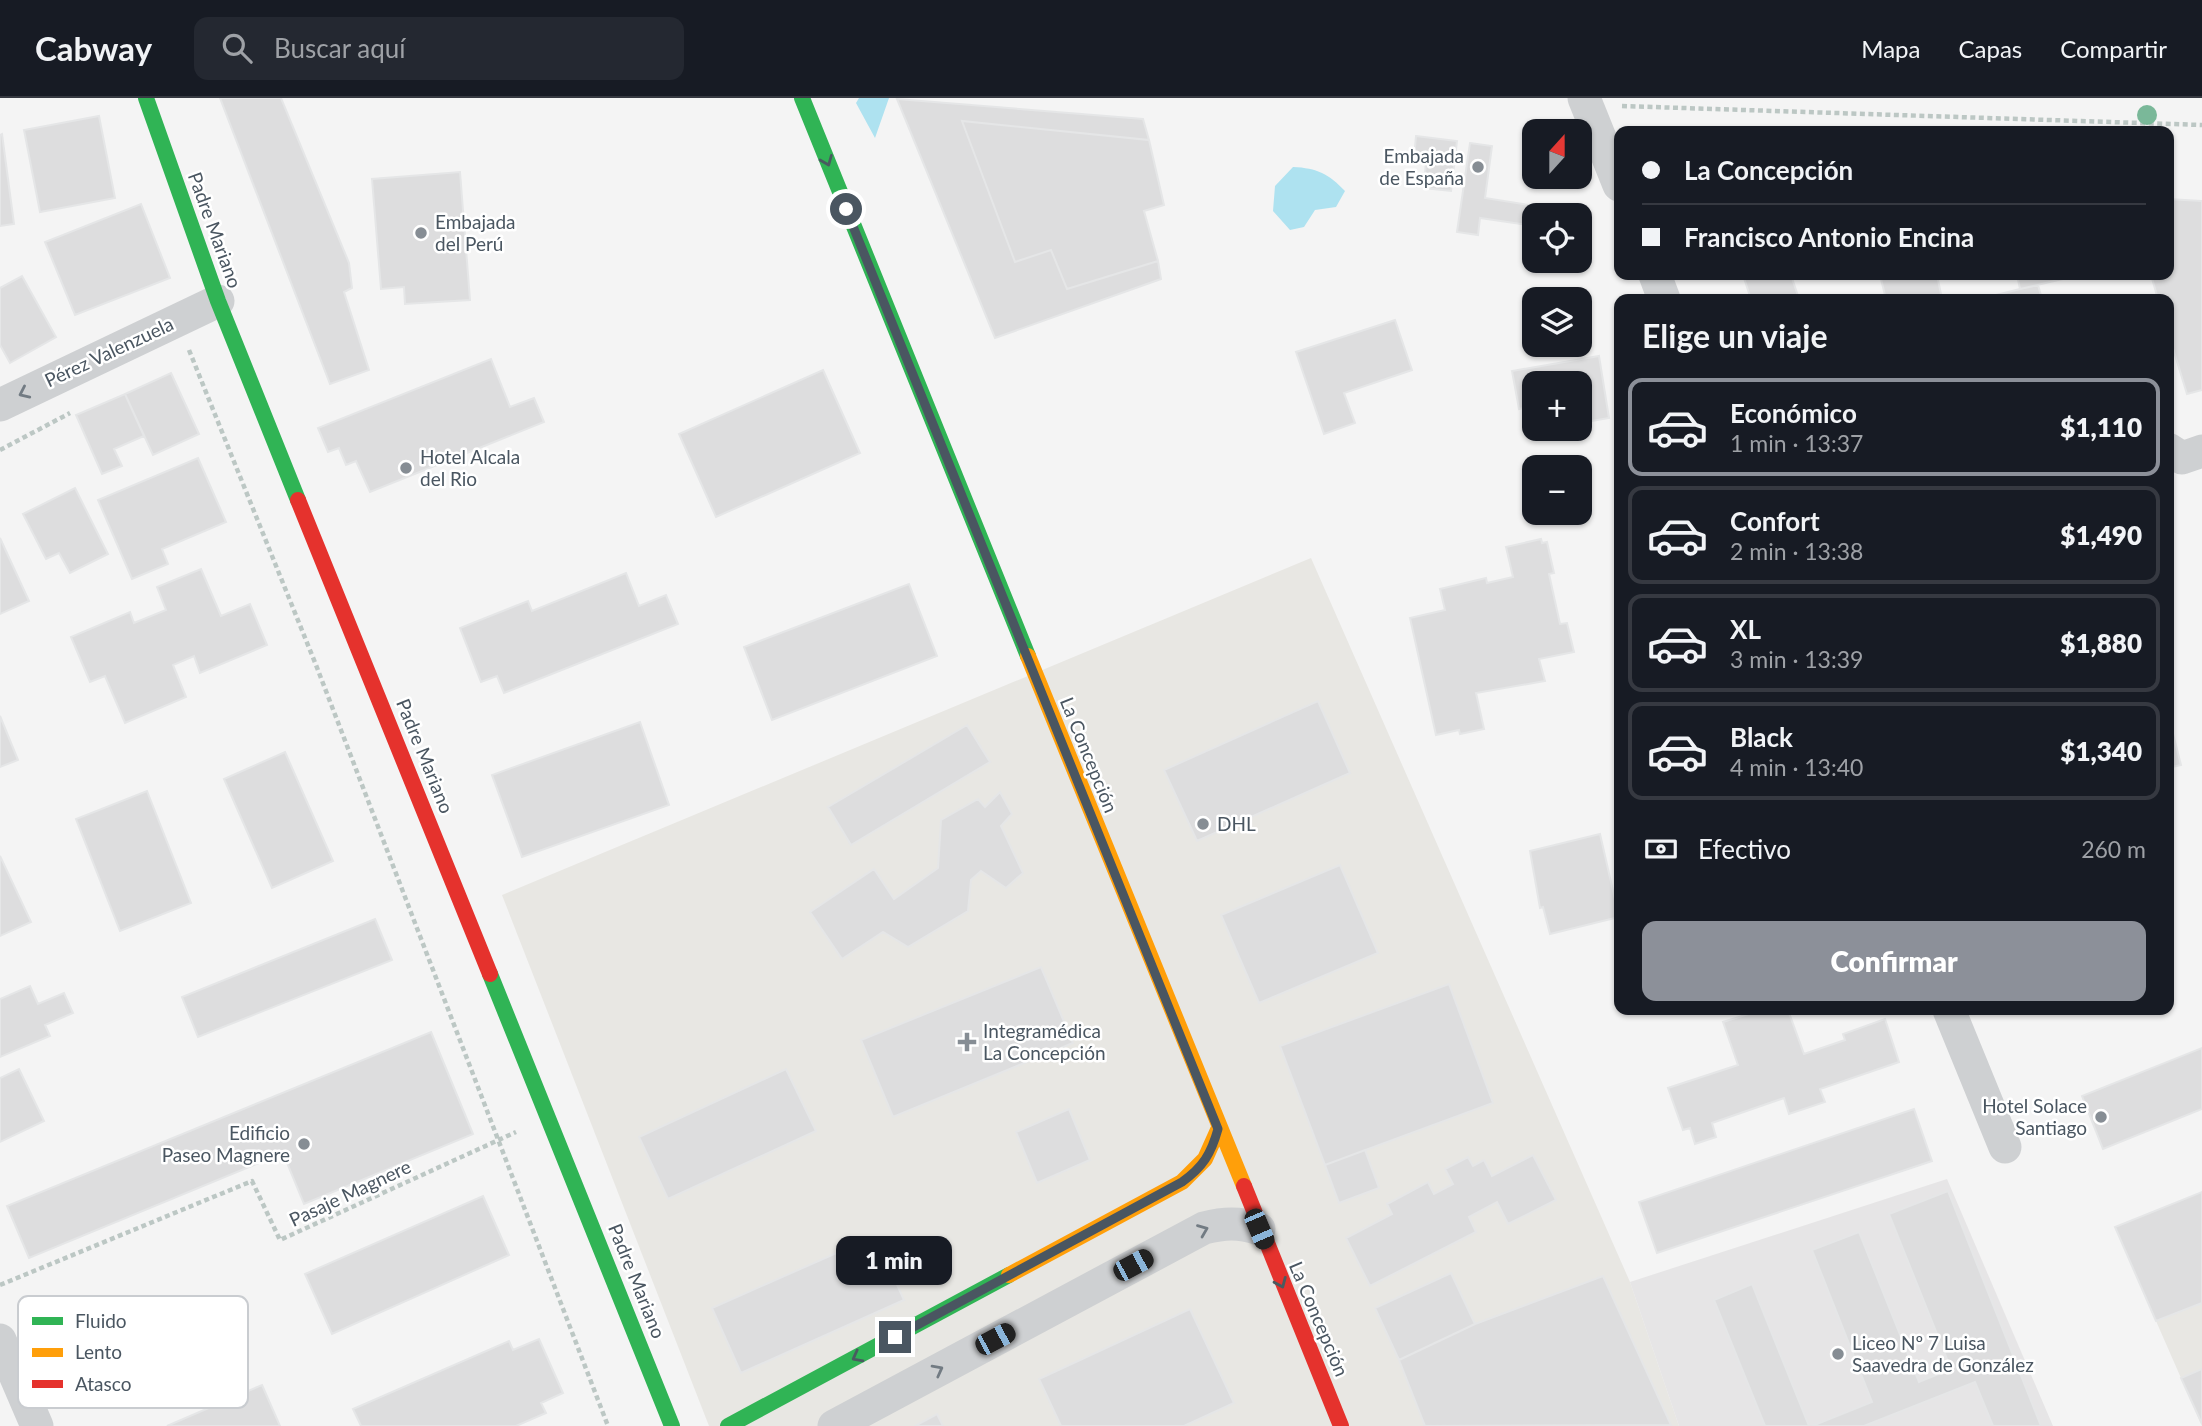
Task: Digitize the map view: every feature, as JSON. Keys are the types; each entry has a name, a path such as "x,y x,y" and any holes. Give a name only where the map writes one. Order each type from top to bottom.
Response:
{"street":[{"name":"Padre Mariano","path":"146,98 218,300 673,1426"},
{"name":"La Concepción","path":"802,98 1340,1426"},
{"path":"1585,101 1614,173"},
{"name":"Pérez Valenzuela","path":"0,405 218,300"},
{"path":"2174,453 2182,458 2202,451"},
{"path":"1951,1015 2006,1147"},
{"path":"729,1426 1133,1210 1199,1170 1211,1154 1218,1129"},
{"path":"1133,1210 1145,1208 1156,1211 1165,1220 1168,1232 1165,1244 1156,1253"},
{"path":"834,1426 1204,1228 1224,1223 1259,1229"},
{"path":"0,1340 18,1382"},
{"path":"29,1408 37,1426"}],"path":[{"path":"1585,101 2202,125"},
{"path":"189,351 316,665 608,1426"},
{"name":"Pasaje Magnere","path":"0,1285 252,1181 280,1240 548,1118"}],"shaded area":[{"path":"1311,558 1630,1282 1679,1426 709,1426 502,895"},
{"name":"Liceo Nº 7 Luisa Saavedra de González","path":"1947,1179 2053,1426 1679,1426 1630,1282"},
{"path":"2202,1302 2202,1426 2156,1321"}],"water":[{"path":"859,98 889,98 875,138 856,103"},
{"path":"1293,167 1322,173 1345,191 1336,207 1315,210 1304,227 1290,230 1273,211 1275,186"}],"building":[{"path":"220,98 281,98 349,263 352,288 344,292 369,370 330,384"},
{"path":"897,99 1143,119 1149,140 962,121 1015,262 1051,250 1067,289 1158,261 1161,279 995,338"},
{"path":"99,116 115,198 40,212 24,130"},
{"path":"962,121 1149,140 1164,205 1144,211 1158,261 1067,289 1051,250 1015,262"},
{"path":"2,134 14,224 0,226 0,135"},
{"path":"1416,136 1457,141 1451,191 1424,188 1426,160 1414,158"},
{"path":"1470,143 1492,146 1485,198 1522,204 1522,224 1480,218 1478,235 1457,232"},
{"name":"Embajada del Perú","path":"460,172 470,300 405,304 404,287 381,289 372,179"},
{"path":"2174,199 2202,201 2202,390 2187,394 2174,352 2174,294 2157,294 2152,280 2174,280"},
{"path":"141,204 170,278 75,315 45,242"},
{"path":"22,276 56,337 10,363 0,345 0,288"},
{"path":"1745,280 1793,280 1797,294 1749,294"},
{"path":"1881,280 1938,280 1941,294 1885,294"},
{"path":"2018,280 2058,280 2020,289"},
{"path":"2038,285 2041,294 2000,294"},
{"path":"1395,320 1412,370 1344,393 1355,423 1324,434 1296,352"},
{"path":"1599,356 1609,418 1592,421 1592,371 1522,371 1522,408 1519,409 1512,371"},
{"path":"491,359 510,407 534,398 544,422 370,492 356,461 346,465 339,448 328,452 318,428"},
{"path":"823,370 860,453 716,517 679,434"},
{"path":"171,373 199,434 153,455 125,394"},
{"path":"125,394 144,436 114,449 122,466 102,474 76,415"},
{"path":"198,458 226,522 162,549 168,564 132,579 98,500"},
{"path":"75,488 108,554 70,573 59,553 46,559 23,514"},
{"path":"0,538 29,601 0,614"},
{"path":"1541,539 1542,543 1547,542 1554,573 1549,574 1560,624 1567,623 1574,652 1539,659 1545,681 1476,693 1484,729 1460,734 1459,730 1436,735 1410,618 1445,610 1440,589 1486,578 1487,583 1513,577 1506,547"},
{"path":"201,569 221,616 250,604 267,645 200,673 194,656 173,665 186,697 125,723 105,676 90,682 71,637 130,612 134,623 166,610 157,587"},
{"path":"626,573 639,606 666,595 678,624 504,693 497,676 481,682 460,628 528,601 532,611"},
{"path":"909,584 937,656 772,720 744,647"},
{"path":"1318,701 1350,773 1197,841 1164,770"},
{"path":"0,716 18,760 0,767"},
{"path":"640,722 669,805 522,857 492,775"},
{"path":"967,725 990,762 851,845 828,807"},
{"path":"2174,738 2181,765 2174,767"},
{"path":"285,752 333,861 272,888 224,779"},
{"path":"147,791 191,903 120,931 76,819"},
{"path":"1000,792 1012,814 1001,826 1023,873 1006,888 981,871 971,880 968,911 908,947 883,932 842,959 810,912 874,869 894,899 938,868 941,820 978,799 985,807"},
{"path":"1600,834 1614,895 1614,918 1550,934 1543,907 1540,908 1530,851"},
{"path":"0,856 31,922 0,936"},
{"path":"1340,865 1378,953 1259,1003 1221,915"},
{"path":"375,919 392,960 198,1037 182,997"},
{"name":"Integramédica La Concepción","path":"1041,967 1073,1043 893,1117 861,1040"},
{"path":"1449,984 1493,1103 1325,1165 1280,1046"},
{"path":"30,986 38,1004 64,993 73,1013 45,1025 50,1036 0,1057 0,999"},
{"path":"1745,1015 1790,1015 1804,1054 1845,1040 1843,1034 1885,1019 1899,1062 1820,1089 1825,1102 1789,1114 1784,1098 1712,1123 1716,1137 1695,1144 1690,1128 1683,1130 1668,1088 1738,1065 1723,1022"},
{"name":"Edificio Paseo Magnere","path":"431,1032 473,1134 304,1204 283,1153 29,1258 7,1206"},
{"path":"2202,1048 2202,1109 2103,1149 2082,1096"},
{"path":"19,1069 44,1121 0,1142 0,1078"},
{"path":"786,1069 816,1131 668,1199 639,1137"},
{"path":"1069,1109 1090,1160 1037,1183 1016,1132"},
{"path":"1914,1109 1932,1161 1657,1253 1639,1202"},
{"path":"1365,1150 1379,1188 1339,1203 1325,1165"},
{"path":"1533,1155 1556,1200 1508,1224 1497,1202 1469,1217 1476,1232 1370,1286 1346,1238 1392,1214 1387,1204 1428,1182 1434,1194 1453,1184 1445,1169 1468,1157 1473,1166 1484,1160 1492,1176"},
{"path":"1948,1191 2041,1426 1993,1426 1975,1382 1864,1426 1812,1426 1872,1402 1812,1250 1859,1232 1919,1382 1951,1369 1889,1214"},
{"path":"2202,1192 2202,1303 2156,1321 2115,1227"},
{"path":"483,1196 509,1255 332,1334 305,1274"},
{"path":"875,1236 904,1300 741,1373 712,1308"},
{"path":"1451,1273 1475,1324 1399,1360 1375,1308"},
{"path":"1603,1276 1671,1425 1425,1426 1399,1360 1475,1324"},
{"path":"1752,1284 1809,1426 1765,1426 1714,1300"},
{"path":"1190,1309 1234,1403 1184,1426 1061,1426 1039,1379"},
{"path":"539,1339 563,1393 541,1403 546,1413 516,1426 361,1426 353,1409 509,1341 513,1350"},
{"path":"2202,1369 2202,1424 2181,1378"},
{"path":"262,1385 280,1426 167,1426 209,1408 248,1408 248,1391"},
{"path":"937,1414 943,1426 915,1426"}],"traffic: fast":[{"path":"146,98 218,301 298,500"},
{"path":"802,98 1028,656"},
{"path":"490,974 672,1426"},
{"path":"728,1426 1009,1275"}],"traffic: slow":[{"path":"1028,656 1244,1186"},
{"path":"1009,1275 1182,1182 1205,1159 1218,1130"}],"traffic: jam":[{"path":"298,500 490,974"},
{"path":"1244,1186 1341,1426"}],"place":[{"name":"Embajada de España","path":"1478,167"},
{"name":"Embajada del Perú","path":"421,233"},
{"name":"Hotel Alcala del Rio","path":"406,468"},
{"name":"DHL","path":"1203,824"},
{"name":"Integramédica La Concepción","path":"967,1042"},
{"name":"Hotel Solace Santiago","path":"2101,1117"},
{"name":"Edificio Paseo Magnere","path":"304,1144"},
{"name":"Liceo Nº 7 Luisa Saavedra de González","path":"1838,1354"}],"route":[{"path":"846,209 1218,1129 1211,1154 1199,1170 1182,1182 895,1337"}]}
